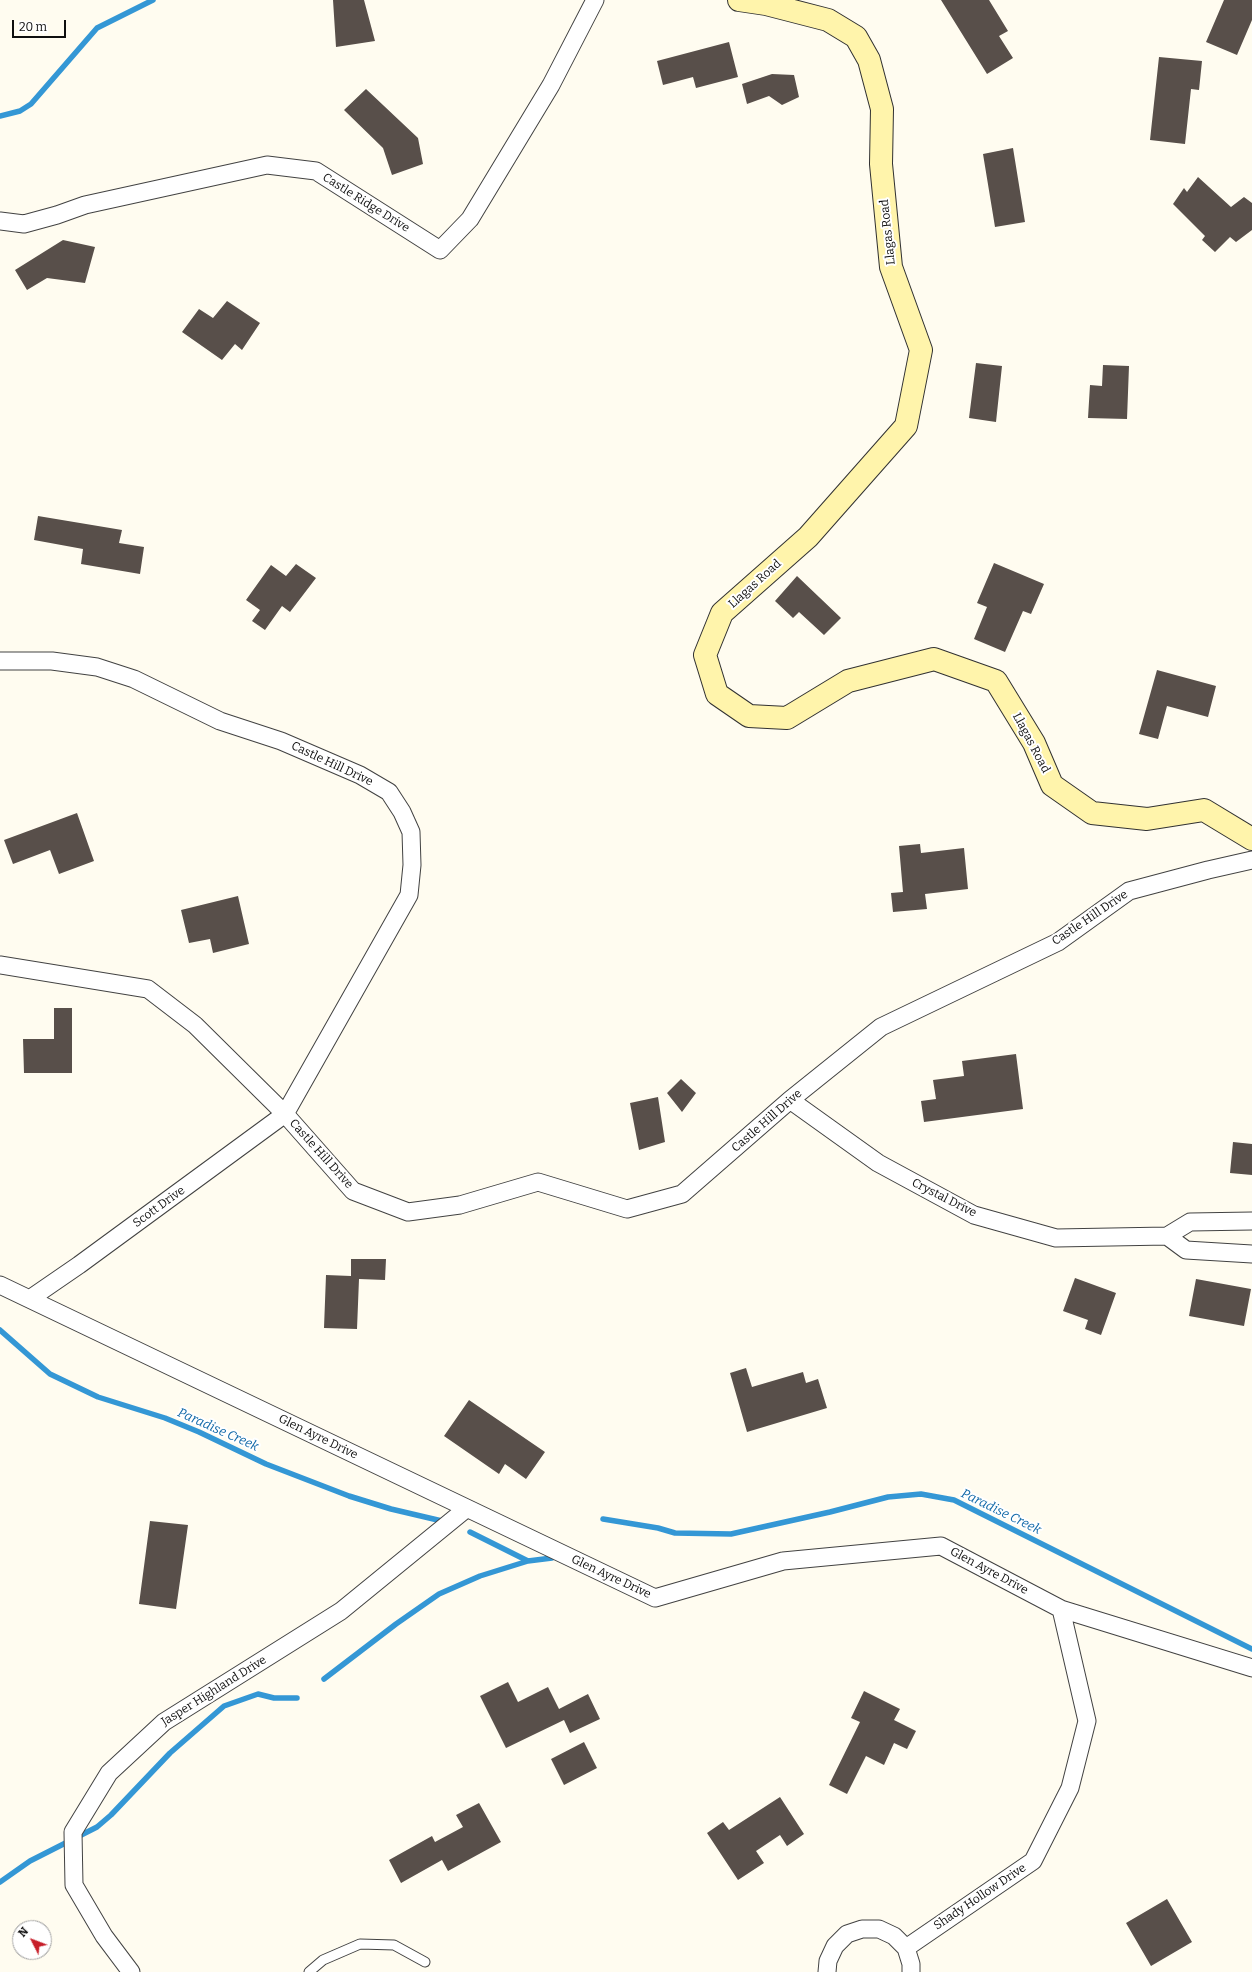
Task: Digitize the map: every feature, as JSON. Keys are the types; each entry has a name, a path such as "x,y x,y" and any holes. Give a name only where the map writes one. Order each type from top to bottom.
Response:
{"street":[{"name":"Castle Ridge Drive","path":"0,221 24,224 57,215 85,205 267,165 316,171 440,250 470,219 551,85 595,0"},
{"name":"Llagas Road","path":"739,0 766,4 828,20 856,37 869,60 882,109 881,164 891,268 921,350 906,426 808,537 722,614 705,655 716,694 749,716 787,718 848,681 934,659 996,681 1034,743 1052,785 1092,814 1146,819 1204,810 1252,839"},
{"name":"Castle Hill Drive","path":"0,661 52,662 96,667 134,679 220,721 281,741 360,775 389,792 402,812 411,832 412,865 409,895 285,1114"},
{"name":"Castle Hill Drive","path":"0,966 148,989 195,1024 285,1114 353,1191 408,1212 460,1205 538,1182 627,1210 682,1194 790,1100 881,1027 1058,942 1129,891 1252,860"},
{"name":"Crystal Drive","path":"790,1100 878,1163 974,1215 1056,1238 1167,1236"},
{"name":"Scott Drive","path":"31,1298 285,1114"},
{"path":"1252,1221 1190,1222 1167,1236 1186,1250 1252,1254"},
{"name":"Glen Ayre Drive","path":"0,1284 466,1509 655,1598 783,1561 941,1546 1061,1609 1252,1668"},
{"name":"Jasper Highland Drive","path":"131,1972 104,1936 74,1885 72,1832 109,1773 164,1722 341,1611 466,1509"},
{"name":"Shady Hollow Drive","path":"906,1948 1033,1861 1070,1788 1087,1721 1061,1609"},
{"path":"827,1972 828,1961 835,1946 847,1934 862,1929 879,1929 894,1936 906,1948 911,1964 911,1972"}],"lane":[{"path":"309,1972 323,1960 360,1944 394,1945 425,1962"}],"building":[{"path":"333,0 364,0 375,41 336,47"},
{"path":"941,0 989,0 1008,31 999,36 1013,58 987,74"},
{"path":"1224,0 1252,0 1252,20 1237,55 1206,42"},
{"path":"729,42 738,77 696,88 693,77 663,85 657,61"},
{"path":"1159,57 1202,61 1199,90 1191,89 1185,144 1150,140"},
{"path":"772,74 794,75 799,97 782,105 769,96 747,104 742,84"},
{"path":"366,89 418,138 423,164 392,175 383,148 344,110"},
{"path":"1013,148 1025,222 995,227 983,154"},
{"path":"1198,177 1231,207 1244,197 1252,203 1252,230 1236,242 1230,237 1215,252 1202,240 1205,236 1173,204 1184,188 1187,192"},
{"path":"63,240 95,247 85,283 47,278 27,290 15,270"},
{"path":"227,301 260,323 242,350 235,344 222,360 182,332 199,309 213,318"},
{"path":"976,363 1002,366 996,422 969,418"},
{"path":"1103,365 1129,366 1127,419 1088,418 1090,385 1102,386"},
{"path":"38,516 122,530 119,543 144,547 140,574 81,564 83,549 34,540"},
{"path":"994,563 1044,584 1031,614 1023,611 1005,652 974,639 987,607 977,603"},
{"path":"296,564 316,578 290,612 282,606 265,630 252,621 260,610 246,600 271,565 286,576"},
{"path":"797,576 841,618 824,635 799,612 793,618 775,601"},
{"path":"1157,670 1216,686 1208,717 1167,706 1158,739 1139,734"},
{"path":"77,813 94,861 59,874 50,850 13,864 4,840"},
{"path":"920,844 921,853 964,848 968,889 925,894 927,909 893,912 891,893 903,892 899,846"},
{"path":"238,896 249,944 213,953 210,939 189,943 181,910"},
{"path":"54,1008 72,1008 72,1073 24,1073 23,1039 54,1039"},
{"path":"1016,1054 1023,1109 924,1122 921,1101 936,1099 933,1080 964,1076 962,1061"},
{"path":"681,1079 696,1093 682,1112 667,1093"},
{"path":"658,1097 665,1142 639,1150 630,1103"},
{"path":"1233,1142 1252,1144 1252,1175 1230,1173"},
{"path":"351,1259 386,1259 385,1280 359,1279 357,1329 324,1328 326,1275 351,1276"},
{"path":"1075,1278 1116,1293 1101,1335 1085,1329 1088,1320 1063,1311"},
{"path":"1196,1279 1251,1289 1244,1326 1189,1316"},
{"path":"746,1368 752,1387 803,1372 806,1383 818,1379 827,1408 747,1432 730,1373"},
{"path":"469,1400 545,1452 526,1479 505,1464 499,1474 444,1436"},
{"path":"150,1521 188,1525 176,1609 139,1604"},
{"path":"508,1682 518,1702 548,1687 559,1709 588,1694 600,1719 570,1733 564,1720 506,1748 480,1696"},
{"path":"864,1691 900,1709 894,1720 916,1731 907,1749 894,1743 884,1765 866,1756 847,1794 829,1785 860,1722 851,1718"},
{"path":"584,1742 597,1768 564,1785 551,1759"},
{"path":"780,1797 804,1834 787,1846 780,1835 756,1851 764,1863 738,1880 707,1833 723,1822 729,1830"},
{"path":"479,1803 501,1842 448,1871 442,1860 401,1883 389,1860 432,1836 435,1842 463,1827 456,1815"},
{"path":"1167,1899 1192,1942 1151,1966 1126,1923"}],"waterway":[{"path":"0,116 20,111 31,104 97,28 153,0"},
{"name":"Paradise Creek","path":"0,1330 50,1374 98,1397 165,1418 199,1432 266,1464 349,1496 391,1509 442,1521"},
{"name":"Paradise Creek","path":"603,1519 658,1528 675,1533 731,1534 830,1512 888,1497 921,1494 954,1500 1252,1649"},
{"name":"Paradise Creek","path":"470,1532 528,1561 552,1558"},
{"path":"324,1679 396,1624 439,1594 480,1576 528,1561"},
{"path":"0,1882 30,1861 97,1827 111,1815 170,1753 224,1706 258,1694 274,1698 297,1698"}]}
